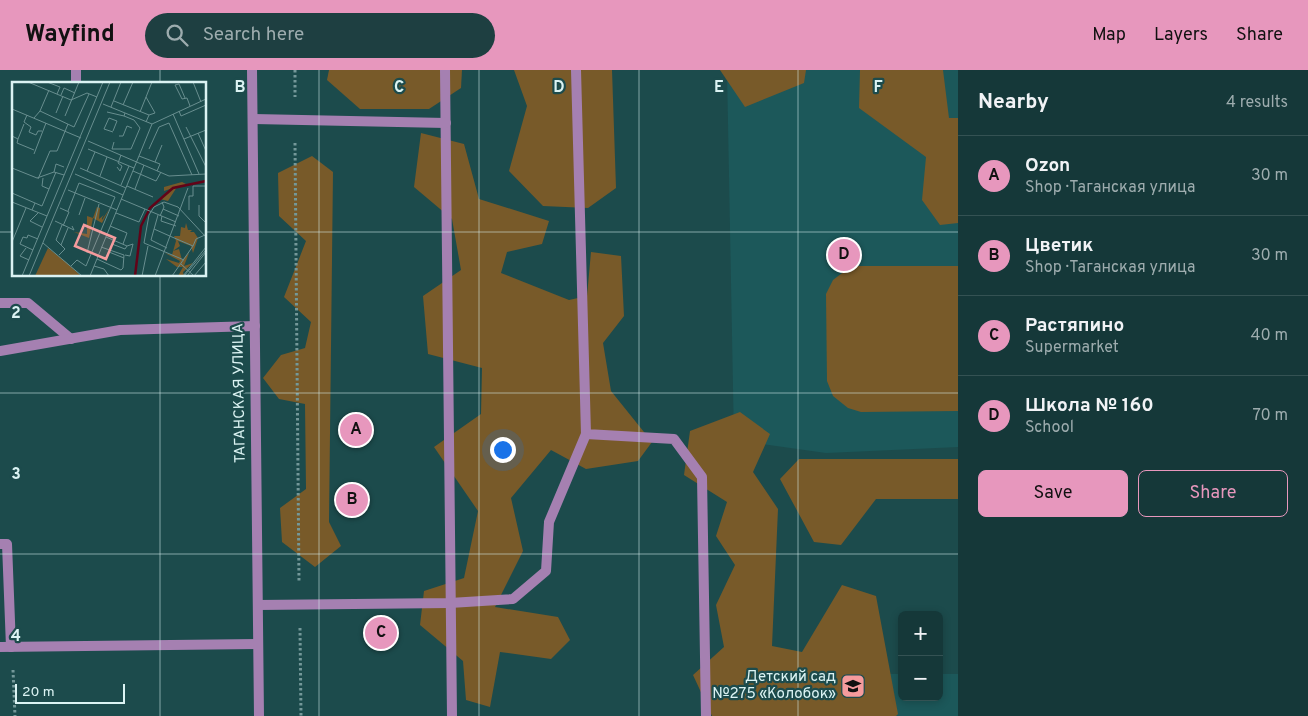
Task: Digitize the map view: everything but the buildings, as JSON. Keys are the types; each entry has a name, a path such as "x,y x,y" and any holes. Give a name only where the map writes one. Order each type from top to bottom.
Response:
{"street":[{"name":"ТАГАНСКАЯ УЛИЦА","path":"252,70 259,716"},
{"path":"445,70 452,716"},
{"path":"258,605 450,603 513,600 546,571 549,522 586,434 576,70"},
{"path":"253,119 446,123"},
{"path":"0,304 28,303 71,338"},
{"path":"0,351 120,330 255,326"},
{"path":"586,434 674,439 702,477 706,716"},
{"path":"0,544 7,544 11,647"},
{"path":"0,648 258,644"}],"path":[{"path":"295,70 301,716"},
{"path":"11,647 15,716"}],"shaded area":[{"path":"329,70 462,70 461,88 429,109 360,109 327,80"},
{"path":"514,70 612,70 616,188 588,208 543,206 509,171 527,106"},
{"path":"720,70 806,70 804,83 745,107"},
{"path":"727,70 958,70 958,447 826,453 734,440"},
{"path":"860,70 943,70 949,118 958,118 958,223 940,225 922,200 926,157 859,108"},
{"path":"421,133 464,144 479,199 549,221 542,244 507,252 501,273 569,300 587,296 591,252 621,256 624,316 603,343 611,391 652,442 638,461 586,469 551,450 511,498 523,551 495,607 558,617 570,640 551,659 500,652 490,707 466,700 463,661 420,625 424,591 464,578 478,511 434,447 481,414 482,368 428,354 423,296 461,270 452,219 414,187"},
{"path":"312,156 333,172 329,522 341,546 315,567 282,542 280,508 306,489 305,404 279,399 263,378 281,355 305,348 311,322 284,297 306,241 279,216 278,173"},
{"path":"858,266 958,266 958,411 861,412 848,408 833,396 827,381 826,294 833,280 846,270"},
{"path":"740,412 770,434 753,472 778,509 772,646 802,652 842,585 876,596 898,714 896,716 712,716 693,675 724,647 716,605 735,565 716,536 727,502 684,475 690,431"},
{"path":"799,459 958,459 958,499 876,499 841,545 814,542 780,479"},
{"name":"Детский сад №275 «Колобок»","path":"805,673 898,674 898,701 943,701 943,674 958,674 958,716 805,716"}],"place":[{"name":"Школа № 160","path":"844,255"},
{"name":"Ozon","path":"356,430"},
{"name":"Цветик","path":"352,500"},
{"name":"Растяпино","path":"381,633"},
{"name":"Детский сад №275 «Колобок»","path":"853,686"}]}
